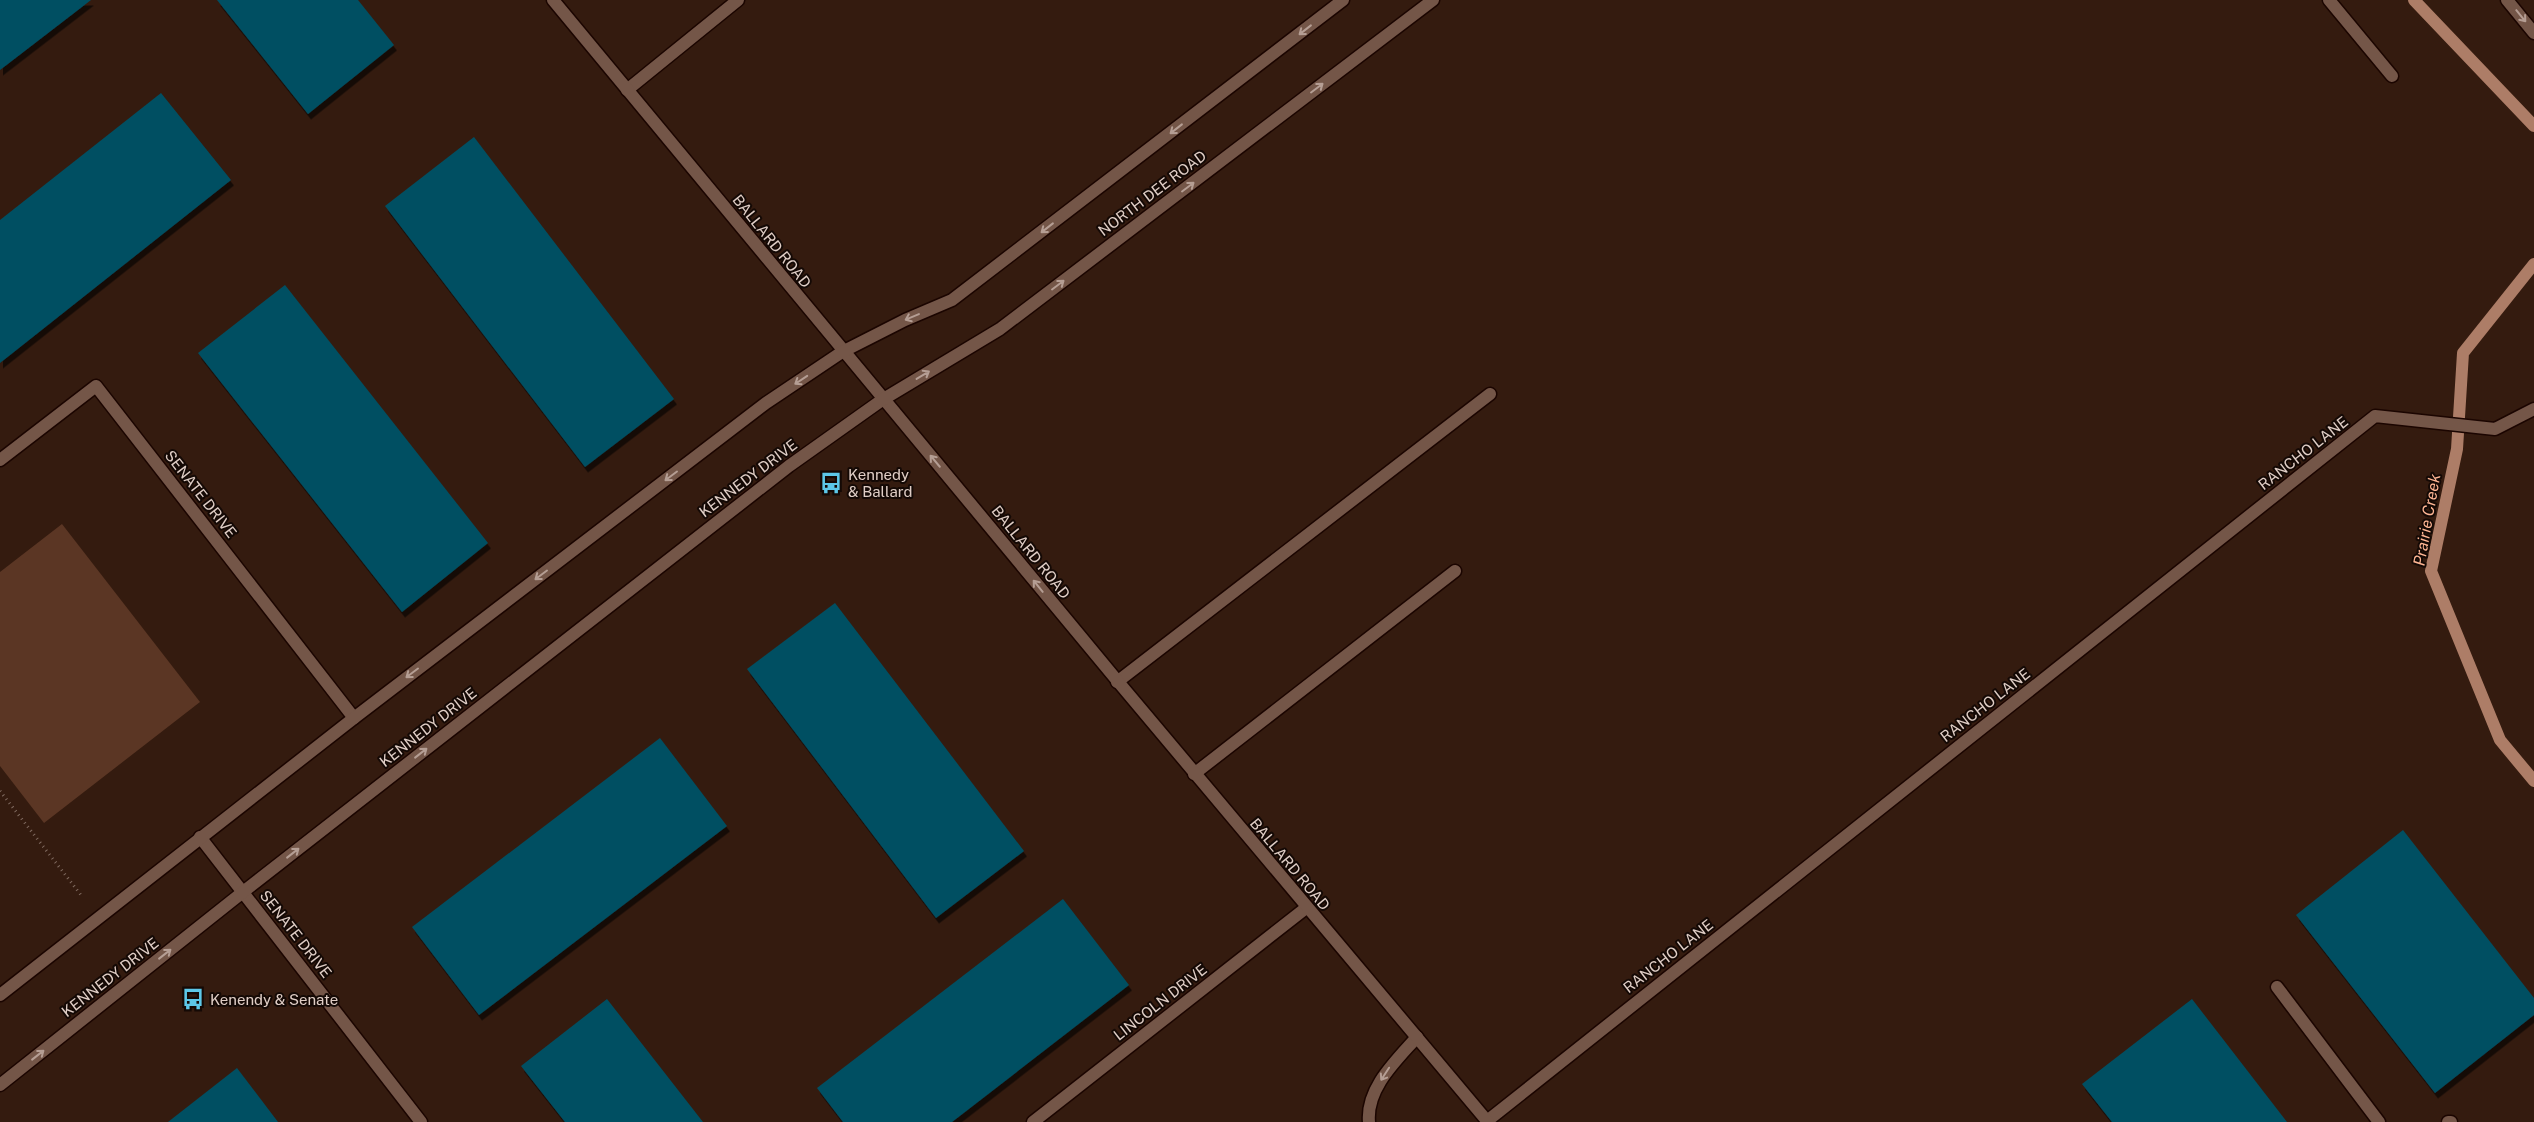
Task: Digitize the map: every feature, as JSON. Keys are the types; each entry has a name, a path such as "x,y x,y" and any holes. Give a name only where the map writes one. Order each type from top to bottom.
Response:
{"street":[{"name":"BALLARD ROAD","path":"553,0 842,352 935,460 1306,908 1488,1122"},
{"path":"628,90 738,0"},
{"path":"0,994 354,718 766,403 842,352 905,320 952,300 1343,0"},
{"name":"NORTH DEE ROAD","path":"882,400 1000,329 1433,0"},
{"path":"2329,0 2392,76"},
{"path":"2507,0 2534,33"},
{"name":"SENATE DRIVE","path":"0,460 96,386 354,718"},
{"path":"1117,682 1490,394"},
{"name":"KENNEDY DRIVE","path":"0,1085 243,892 789,466 882,400"},
{"name":"RANCHO LANE","path":"1488,1122 2375,416 2495,429 2534,409"},
{"path":"1194,774 1455,571"},
{"name":"SENATE DRIVE","path":"200,837 421,1122"},
{"name":"LINCOLN DRIVE","path":"1033,1122 1306,908"},
{"path":"2277,987 2379,1122"},
{"path":"1369,1122 1367,1108 1385,1072 1416,1037"}],"path":[{"path":"0,791 98,918"}],"shaded area":[{"path":"62,524 200,702 44,823 0,766 0,572"}],"building":[{"path":"0,0 91,0 0,70"},
{"path":"217,0 358,0 394,45 308,114"},
{"path":"161,93 231,180 0,363 0,220"},
{"path":"474,137 674,399 585,467 385,206"},
{"path":"285,285 488,543 402,612 198,353"},
{"path":"835,603 1024,851 936,918 747,669"},
{"path":"660,738 727,826 479,1015 412,927"},
{"path":"2403,830 2534,998 2534,1015 2435,1093 2296,915"},
{"path":"1063,899 1129,985 952,1122 843,1122 817,1088"},
{"path":"607,999 703,1122 565,1122 521,1066"},
{"path":"2192,999 2287,1122 2112,1122 2082,1084"},
{"path":"237,1068 278,1122 168,1122"}],"waterway":[{"name":"Prairie Creek","path":"2414,0 2534,126"},
{"name":"Prairie Creek","path":"2534,264 2463,353 2457,449 2431,571 2500,740 2534,781"}],"place":[{"name":"Kennedy & Ballard","path":"831,483"},
{"name":"Kenendy & Senate","path":"193,999"}]}
